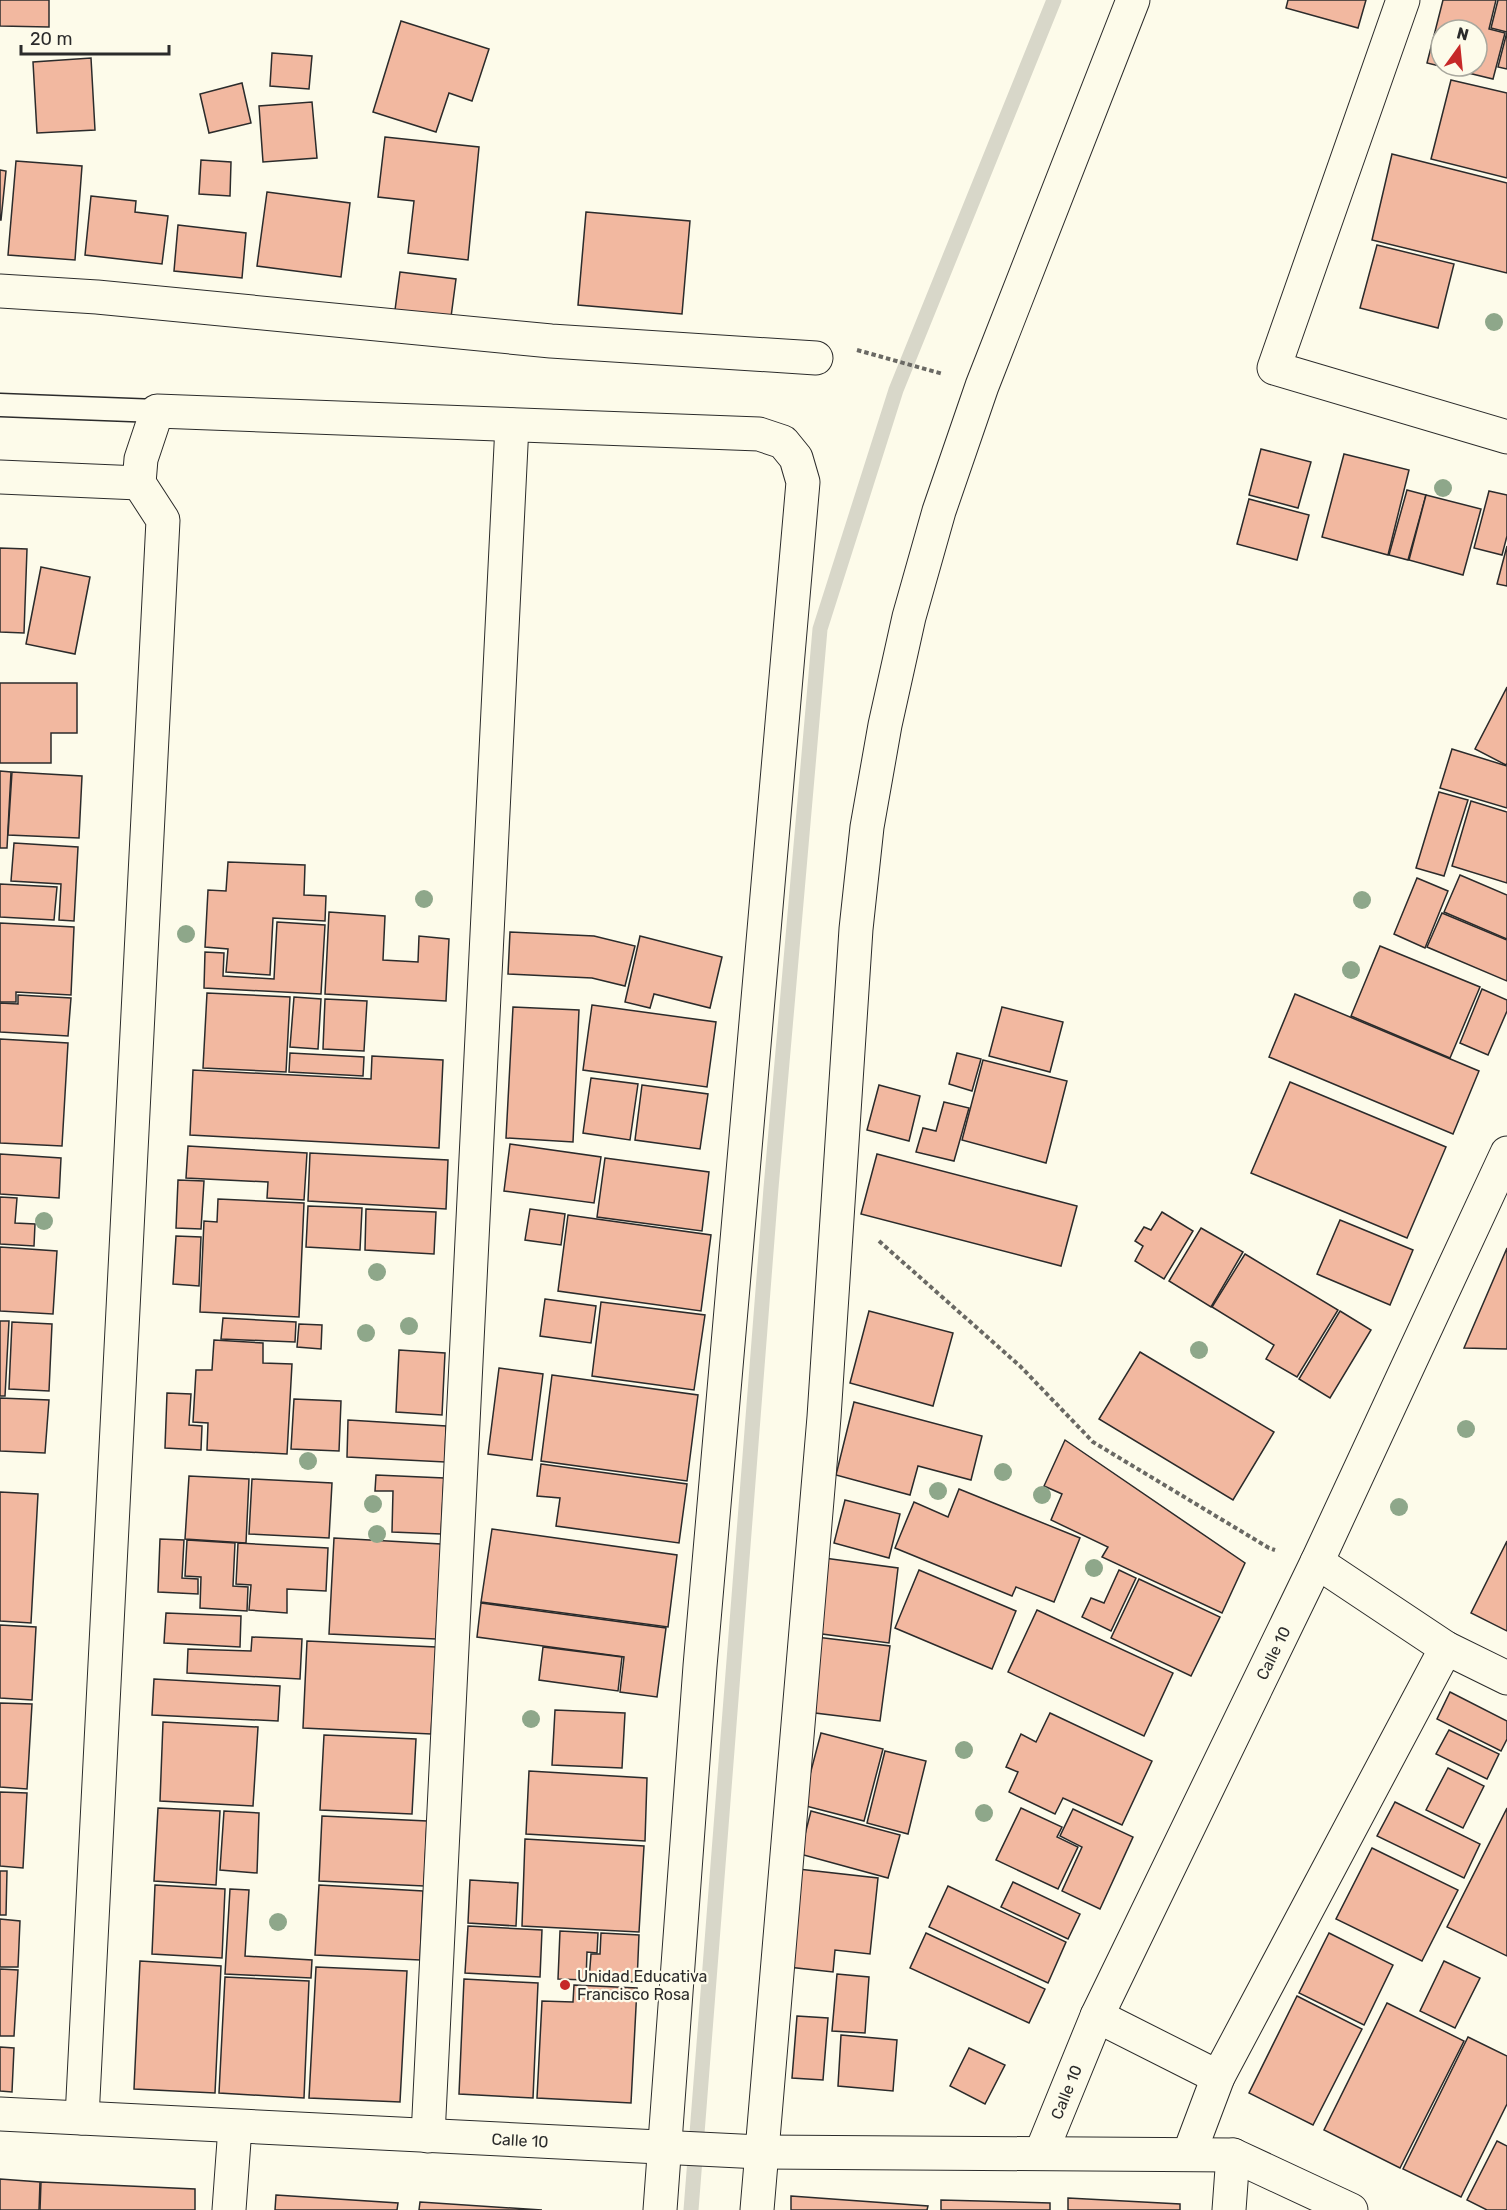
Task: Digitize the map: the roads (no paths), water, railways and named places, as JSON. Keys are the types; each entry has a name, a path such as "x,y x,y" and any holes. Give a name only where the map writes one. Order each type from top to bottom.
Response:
{"street":[{"path":"757,2210 745,2151 824,1417 856,929 867,827 885,725 909,617 939,511 982,386 1133,0"},
{"path":"1403,0 1274,368 1507,437"},
{"path":"0,291 97,297 551,341 816,358"},
{"path":"82,2118 163,520 139,483 141,459 157,411 759,434 783,442 796,458 803,482 700,1666 668,2147 660,2210"},
{"path":"428,2136 512,425"},
{"path":"0,477 139,483"},
{"name":"Calle 10","path":"1041,2153 1097,2016 1317,1562 1507,1154"},
{"path":"1317,1562 1446,1648 1507,1678"},
{"path":"1189,2154 1218,2077 1446,1648"},
{"path":"1097,2016 1218,2077"},
{"name":"Calle 10","path":"0,2114 745,2151 1233,2155"},
{"path":"229,2210 235,2127"},
{"path":"1229,2210 1233,2155 1351,2210"}],"lane":[{"path":"0,405 157,411"}],"waterway":[{"path":"691,2210 771,1188 820,629 896,390 1054,0"}],"place":[{"name":"Unidad Educativa Francisco Rosa","path":"565,1985"}]}
